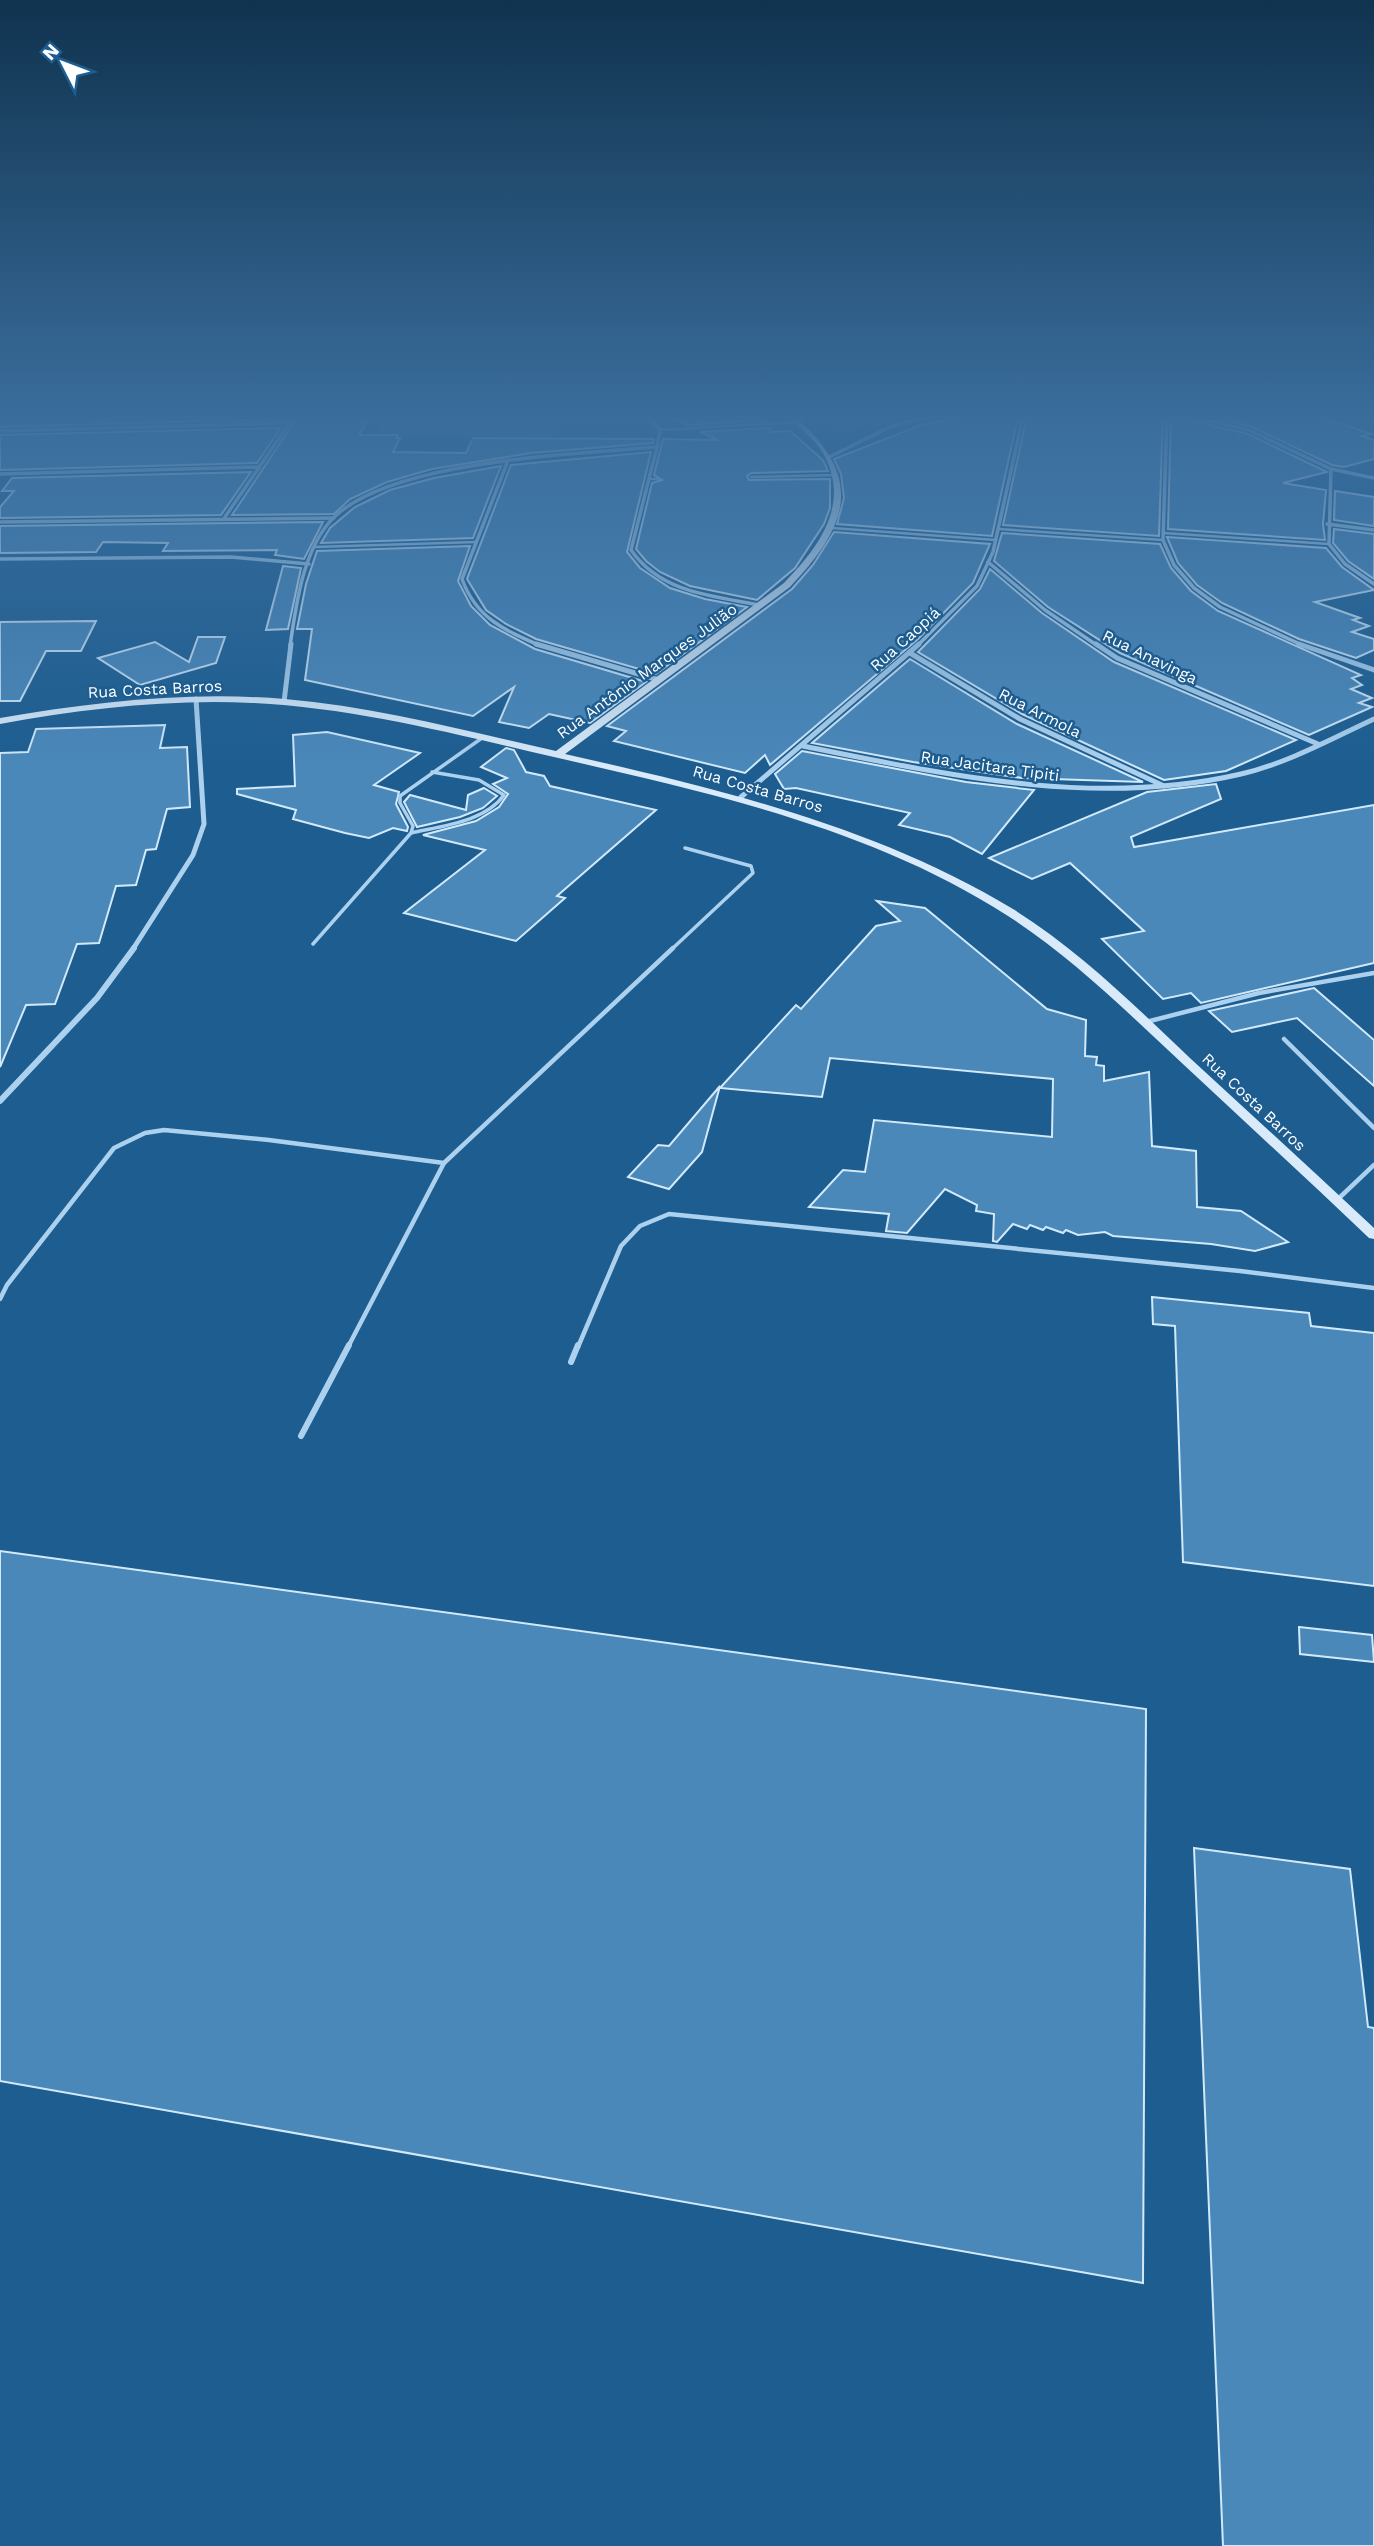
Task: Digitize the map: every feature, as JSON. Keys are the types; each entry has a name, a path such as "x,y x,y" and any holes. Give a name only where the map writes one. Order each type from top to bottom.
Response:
{"main road":[{"name":"Rua Antônio Marques Julião","path":"557,755 760,605 809,565 830,531"},
{"name":"Rua Costa Barros","path":"0,721 80,709 196,699 284,702 368,714 482,738 741,797 823,824 949,877 1011,913 1047,939 1146,1022 1374,1235"}],"street":[{"path":"284,702 293,631 314,547 325,531"},
{"path":"480,531 462,579 463,592 481,615 496,626 531,642 659,680"},
{"path":"636,531 631,550 639,565 654,578 760,605"},
{"name":"Rua Caopiá","path":"741,797 909,653 977,586 999,531"},
{"path":"1328,531 1329,544 1345,564 1374,584"},
{"path":"1164,533 1166,555 1175,570 1190,586 1215,604 1296,642 1374,670"},
{"path":"0,559 231,557 309,564"},
{"name":"Rua Anavinga","path":"988,562 1045,611 1117,658 1319,744"},
{"name":"Rua Armola","path":"909,653 1020,719 1164,786"},
{"path":"0,1101 97,998 145,932 193,855 204,824 196,699"},
{"name":"Rua Jacitara Tipiti","path":"803,746 1010,785 1070,790 1164,786 1244,773 1374,719"}],"lane":[{"path":"870,531 996,540"},
{"path":"1026,531 1163,540"},
{"path":"1164,533 1329,544"},
{"path":"314,547 476,542"},
{"path":"313,944 411,833 413,826 400,796 482,738"},
{"path":"411,833 488,811 501,803 504,795 494,785 473,778 432,772"},
{"path":"301,1436 444,1163 753,873 751,866 738,860 685,848"},
{"path":"1146,1022 1259,993 1374,972"},
{"path":"1284,1039 1374,1128"},
{"path":"0,1290 114,1149 145,1133 164,1130 269,1140 444,1163"},
{"path":"1337,1200 1374,1165"},
{"path":"571,1362 621,1246 640,1226 669,1214 1240,1270 1374,1289"},
{"path":"0,1299 7,1284"}],"building":[{"path":"0,531 318,531 304,559 275,555 277,550 163,551 168,543 103,542 96,552 0,553"},
{"path":"328,531 476,531 473,538 321,543"},
{"path":"486,531 632,531 627,552 640,568 670,588 705,599 747,607 656,674 536,639 506,624 486,610 467,579"},
{"path":"640,531 820,531 795,568 757,600 690,586 660,572 636,549"},
{"path":"925,531 993,531 992,536"},
{"path":"1085,531 1159,531 1159,536"},
{"path":"1194,531 1324,531 1325,540"},
{"path":"1334,531 1374,534 1374,579 1348,561 1333,543"},
{"path":"834,532 990,544 973,583 918,639 770,765 765,755 745,773 614,741 626,731 607,726 792,589 813,565"},
{"path":"1002,533 1160,544 1171,568 1191,591 1218,611 1361,675 1352,678 1362,685 1351,689 1372,698 1359,703 1372,707 1309,735 1120,653 1048,607 994,561"},
{"path":"1167,537 1326,548 1342,567 1374,590 1315,602 1360,618 1353,620 1369,626 1352,632 1374,639 1374,650 1356,658 1299,639 1222,603 1197,585 1178,563"},
{"path":"470,546 458,581 471,606 490,625 535,649 646,682 590,723 549,714 529,728 499,722 514,687 473,716 305,680 312,629 297,629 306,584 317,551"},
{"path":"283,566 301,568 288,629 266,630"},
{"path":"990,569 1042,613 1114,662 1296,740 1226,771 1164,780 1022,714 918,652 980,589"},
{"path":"96,621 81,651 46,651 20,701 0,701 0,622"},
{"path":"198,637 225,637 216,663 140,685 98,658 155,642 189,662"},
{"path":"910,659 1017,724 1143,782 1022,778 913,762 812,743"},
{"path":"165,725 160,748 187,747 190,807 167,809 156,849 146,850 136,885 116,886 99,943 77,944 55,1004 26,1005 0,1067 0,753 28,752 36,729"},
{"path":"327,732 420,753 374,785 399,792 396,804 408,827 407,831 393,828 369,838 345,833 293,819 296,810 237,794 237,789 295,786 293,735"},
{"path":"506,748 514,750 526,772 544,776 550,786 656,810 557,896 565,898 516,941 404,913 485,850 423,835 476,821 499,807 508,794 493,784 507,778 481,767"},
{"path":"802,751 966,782 1034,790 982,854 950,837 899,825 910,813 796,788 784,789 775,774"},
{"path":"1216,784 1221,799 1131,837 1134,847 1374,805 1374,963 1201,1003 1191,993 1163,999 1102,939 1144,931 1070,863 1032,879 989,858 1147,792"},
{"path":"484,788 497,796 483,808 460,817 417,827 404,802 410,795 466,810 468,795"},
{"path":"877,901 925,908 1047,1009 1086,1020 1085,1056 1097,1057 1096,1065 1104,1066 1104,1081 1149,1072 1152,1146 1196,1151 1197,1207 1241,1211 1288,1242 1255,1251 1211,1244 1113,1236 1105,1232 1078,1235 1066,1230 1063,1233 1030,1225 1027,1229 1013,1224 997,1242 993,1241 994,1214 976,1211 977,1205 945,1189 907,1233 886,1231 889,1214 809,1207 843,1170 865,1172 874,1120 1052,1137 1053,1079 830,1058 822,1097 720,1088 796,1005 801,1009 876,926 900,921"},
{"path":"1314,988 1374,1040 1374,1086 1297,1018 1232,1032 1209,1011"},
{"path":"720,1086 702,1152 669,1189 628,1177 658,1145 669,1146"},
{"path":"1152,1297 1309,1313 1311,1326 1374,1333 1374,1586 1183,1562 1175,1326 1153,1324"},
{"path":"0,1551 1146,1709 1143,2283 0,2081"},
{"path":"1299,1627 1372,1635 1374,1662 1300,1654"},
{"path":"1194,1848 1350,1869 1368,2027 1374,2028 1374,2546 1223,2546"}]}
